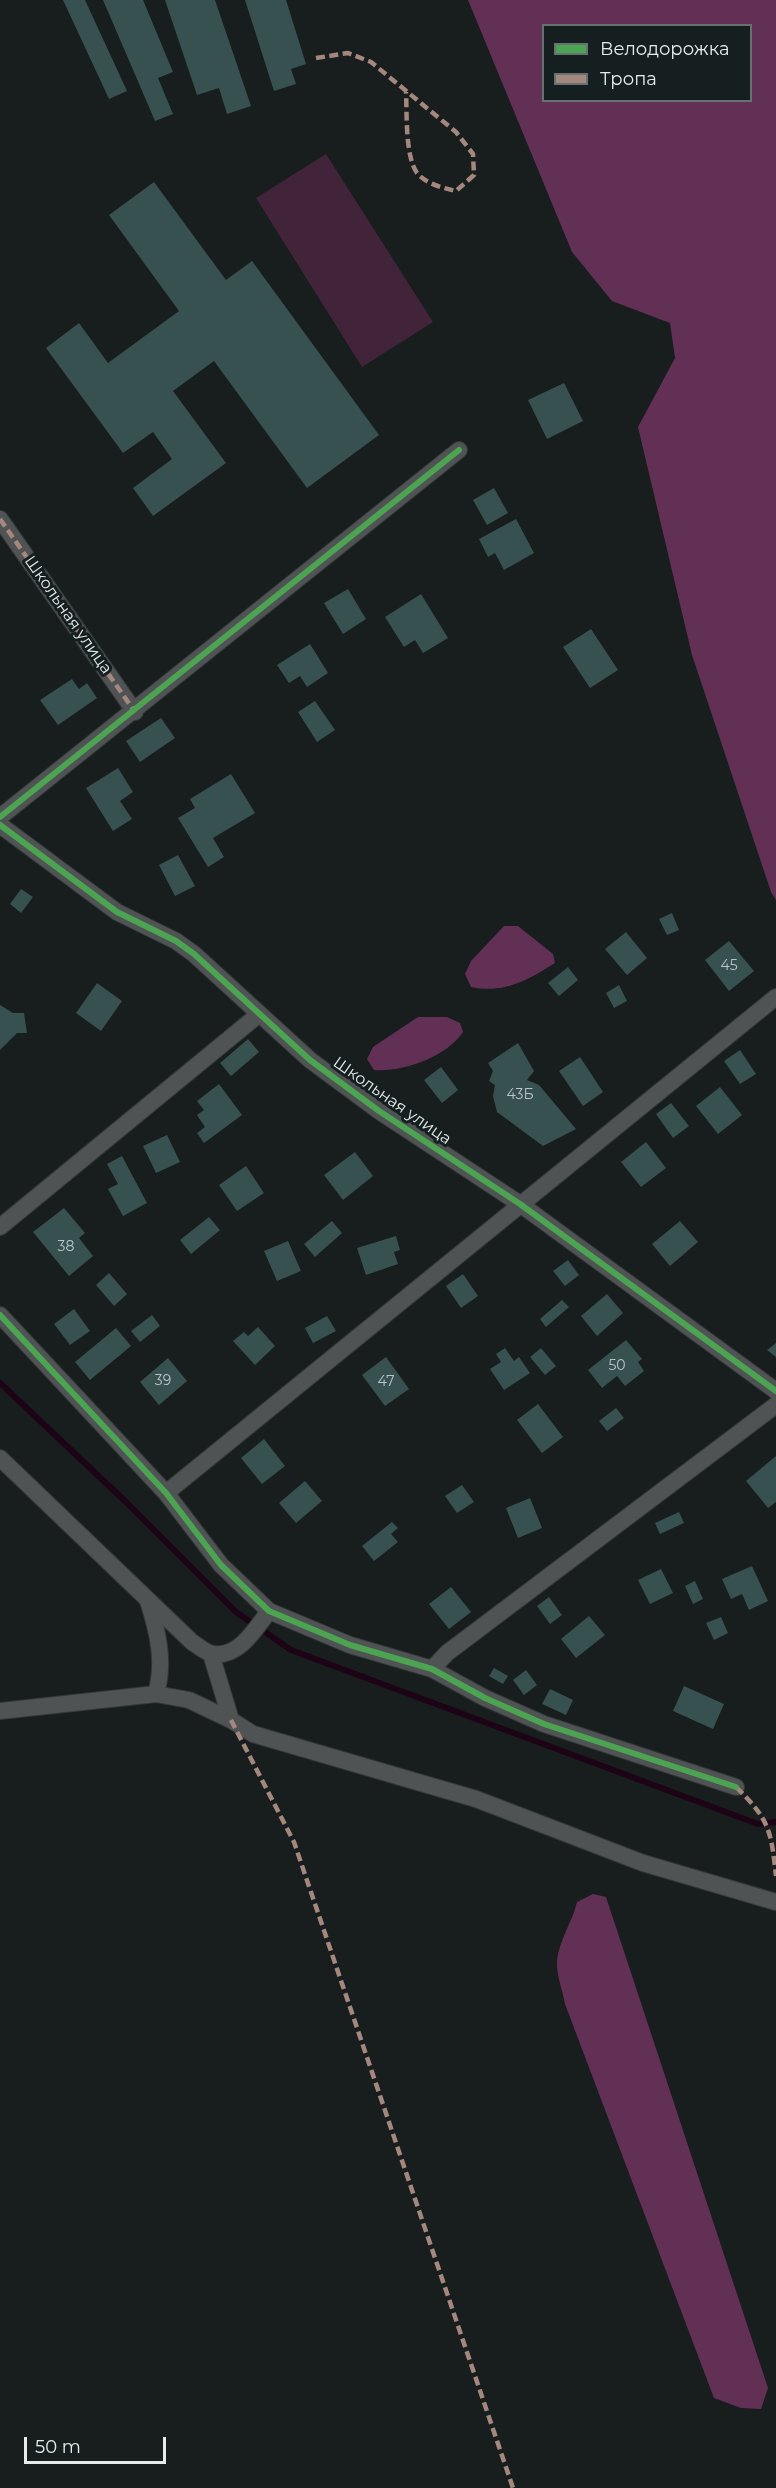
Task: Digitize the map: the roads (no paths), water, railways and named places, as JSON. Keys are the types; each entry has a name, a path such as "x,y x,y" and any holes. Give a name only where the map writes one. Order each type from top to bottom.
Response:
{"street":[{"path":"0,817 135,712 459,450"},
{"name":"Школьная улица","path":"0,519 135,712"},
{"name":"Школьная улица","path":"0,825 117,912 176,941 194,954 258,1015 310,1060 380,1111 520,1204 776,1391"},
{"path":"166,1493 776,997"},
{"path":"0,1227 258,1015"},
{"path":"0,1315 166,1493 221,1565 269,1611 350,1645 432,1669 485,1698 544,1725 736,1787"},
{"path":"432,1669 447,1653 776,1405"},
{"path":"0,1458 192,1642 212,1654 226,1654 242,1644 269,1611"},
{"path":"148,1599 158,1634 161,1677 156,1694"},
{"path":"212,1654 231,1720"},
{"path":"0,1711 156,1694 189,1700 231,1720 253,1734 476,1799 643,1863 776,1902"}],"waterway":[{"path":"0,1383 125,1501 236,1612 291,1650 758,1824 776,1822"}]}
